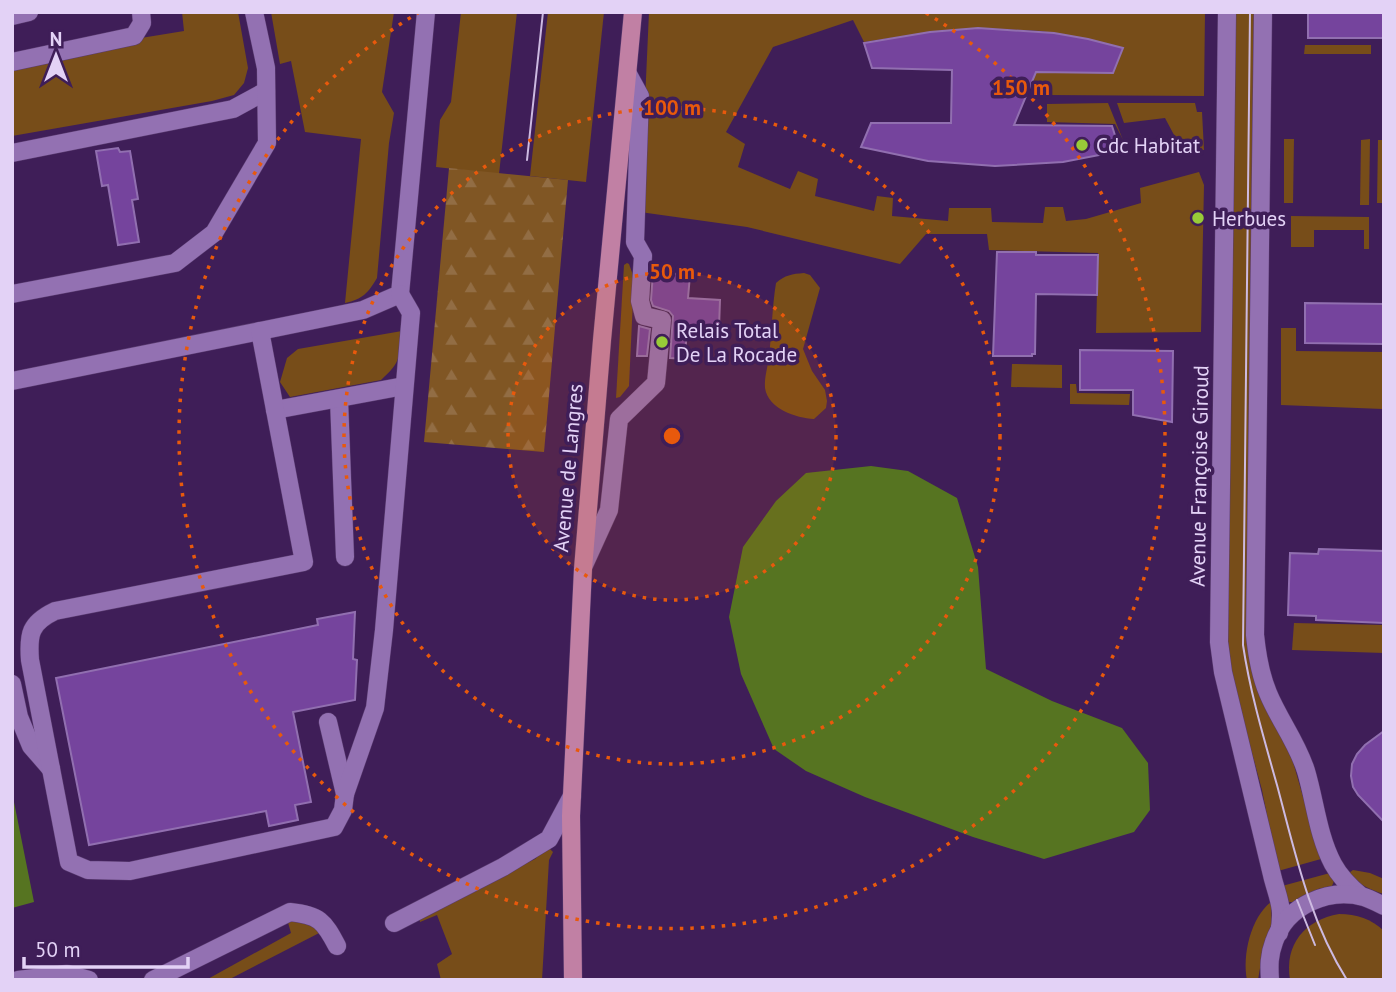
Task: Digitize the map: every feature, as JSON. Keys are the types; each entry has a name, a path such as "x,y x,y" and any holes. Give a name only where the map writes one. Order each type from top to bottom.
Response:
{"main road":[{"name":"Avenue de Langres","path":"571,980 571,816 583,569 633,12"}],"street":[{"path":"12,16 29,12"},
{"path":"12,62 134,36 142,23 141,12"},
{"path":"12,294 175,263 214,233 267,142 266,68 254,12"},
{"path":"260,331 304,562 55,611 35,625 29,642 30,660 69,862 88,870 130,871 334,827 342,810 375,708 384,630 411,313 400,294 426,12"},
{"name":"Avenue Françoise Giroud","path":"1227,12 1219,642 1223,671 1282,909 1279,933"},
{"name":"Avenue Françoise Giroud","path":"1263,12 1255,635 1257,656 1268,693 1297,747 1332,862 1349,886 1376,902"},
{"path":"583,569 609,510 619,419 656,383 662,320 644,316 640,301 643,256 635,242 640,96 628,74"},
{"path":"12,153 233,109 266,91"},
{"path":"12,381 363,310 400,294"},
{"path":"275,411 404,386"},
{"path":"339,399 345,556"},
{"path":"12,684 19,717 31,746 51,769"},
{"path":"328,722 345,794"},
{"path":"394,923 503,867 549,839 572,796"},
{"name":"Avenue Françoise Giroud","path":"1268,977 1275,939 1287,920 1302,906 1321,897 1342,894 1376,902"},
{"path":"153,980 290,912 308,914 326,925 337,946"},
{"path":"18,980 67,974 89,980"}],"shaded area":[{"path":"182,12 238,12 248,68 244,83 234,95 12,136 12,59 184,31"},
{"path":"271,12 394,12 382,92 394,113 377,278 371,288 356,300 345,303 361,139 305,132 291,61 280,64"},
{"path":"461,12 517,12 499,174 436,167 440,120 451,102"},
{"path":"548,12 604,12 586,182 530,176"},
{"path":"649,12 1205,12 1204,96 1047,95 1046,83 1014,82 1014,71 1103,44 1041,31 978,28 864,42 853,20 773,47 726,132 745,144 738,167 790,189 798,171 818,179 815,196 874,211 877,196 893,198 892,216 948,221 949,208 991,208 992,222 1043,223 1045,207 1063,207 1066,221 1086,219 1141,203 1140,188 1199,172 1204,185 1201,332 1096,333 1098,253 989,250 987,234 926,234 900,264 747,227 640,212"},
{"path":"1234,12 1256,12 1247,616 1280,734 1293,762 1321,859 1278,871 1262,790 1233,683 1227,633"},
{"path":"1305,45 1371,45 1371,54 1304,54"},
{"path":"1108,103 1123,140 1115,124 1047,122 1047,104"},
{"path":"1117,103 1195,103 1197,112 1202,112 1204,150 1181,148 1165,118 1124,123"},
{"path":"1284,139 1294,139 1293,203 1284,203"},
{"path":"1370,139 1369,205 1360,205 1361,140"},
{"path":"1378,140 1384,140 1384,203 1377,203"},
{"path":"1291,216 1369,217 1369,249 1364,249 1364,230 1314,230 1314,247 1291,247"},
{"path":"627,263 634,278 629,386 616,398 624,265"},
{"path":"789,275 810,275 820,288 803,349 812,371 825,390 827,401 826,408 814,419 799,417 777,407 771,402 765,388 776,283"},
{"path":"1281,328 1296,328 1296,351 1384,352 1384,411 1281,405"},
{"path":"402,331 398,358 393,368 381,380 290,397 280,382 287,358 298,349"},
{"path":"1012,364 1062,365 1062,388 1011,387"},
{"path":"1070,384 1076,384 1077,393 1130,394 1129,405 1070,404"},
{"path":"871,466 908,471 957,498 978,567 986,669 1052,701 1122,728 1148,763 1150,810 1134,832 1044,859 973,837 865,797 806,771 774,749 741,674 729,617 743,547 776,501 806,473"},
{"path":"1294,623 1384,625 1384,653 1292,650"},
{"path":"12,802 34,902 12,908"},
{"path":"548,847 553,852 549,860 542,980 441,980 437,964 452,954 437,915 420,922 419,917 535,859"},
{"path":"1353,870 1384,879 1384,894 1356,880 1349,873"},
{"path":"1330,873 1334,881 1332,886 1288,902 1282,886"},
{"path":"1271,902 1272,927 1264,944 1258,980 1247,980 1247,948 1253,927"},
{"path":"1339,914 1363,918 1384,931 1384,980 1290,980 1290,955 1299,936 1316,922"},
{"path":"297,918 325,930 228,980 206,980 291,933 287,919"}],"green space":[{"path":"449,168 568,180 544,452 424,442"}],"building":[{"path":"1308,12 1384,12 1384,38 1308,38"},
{"path":"978,28 1054,33 1123,48 1113,73 1036,72 1014,125 1112,126 1120,151 1063,162 995,166 928,161 861,147 871,123 951,123 952,70 872,68 864,43 930,32"},
{"path":"118,148 120,152 130,151 138,199 132,200 139,242 118,245 108,185 102,186 96,151"},
{"path":"997,252 1098,255 1097,295 1036,294 1035,354 1032,356 993,356"},
{"path":"653,272 690,275 688,298 720,300 719,328 687,326 685,359 670,358 673,316 669,311 653,306"},
{"path":"1305,303 1384,304 1384,344 1305,343"},
{"path":"639,326 650,329 647,356 637,356"},
{"path":"1080,350 1173,351 1172,422 1133,415 1133,390 1080,390"},
{"path":"1319,549 1384,551 1384,623 1316,620 1316,616 1288,615 1290,553 1318,554"},
{"path":"355,612 355,700 293,712 311,802 295,805 298,820 269,826 266,811 89,845 56,678 318,625 317,619"},
{"path":"1384,731 1384,822 1358,795 1351,776 1352,764 1357,754"}],"tram line":[{"path":"527,160 543,12"},
{"path":"1250,12 1243,645 1249,680 1304,885 1323,934 1347,980"},
{"path":"1297,900 1315,945"}],"place":[{"name":"Cdc Habitat","path":"1082,145"},
{"name":"Herbues","path":"1198,218"},
{"name":"Relais Total De La Rocade","path":"662,342"}]}
